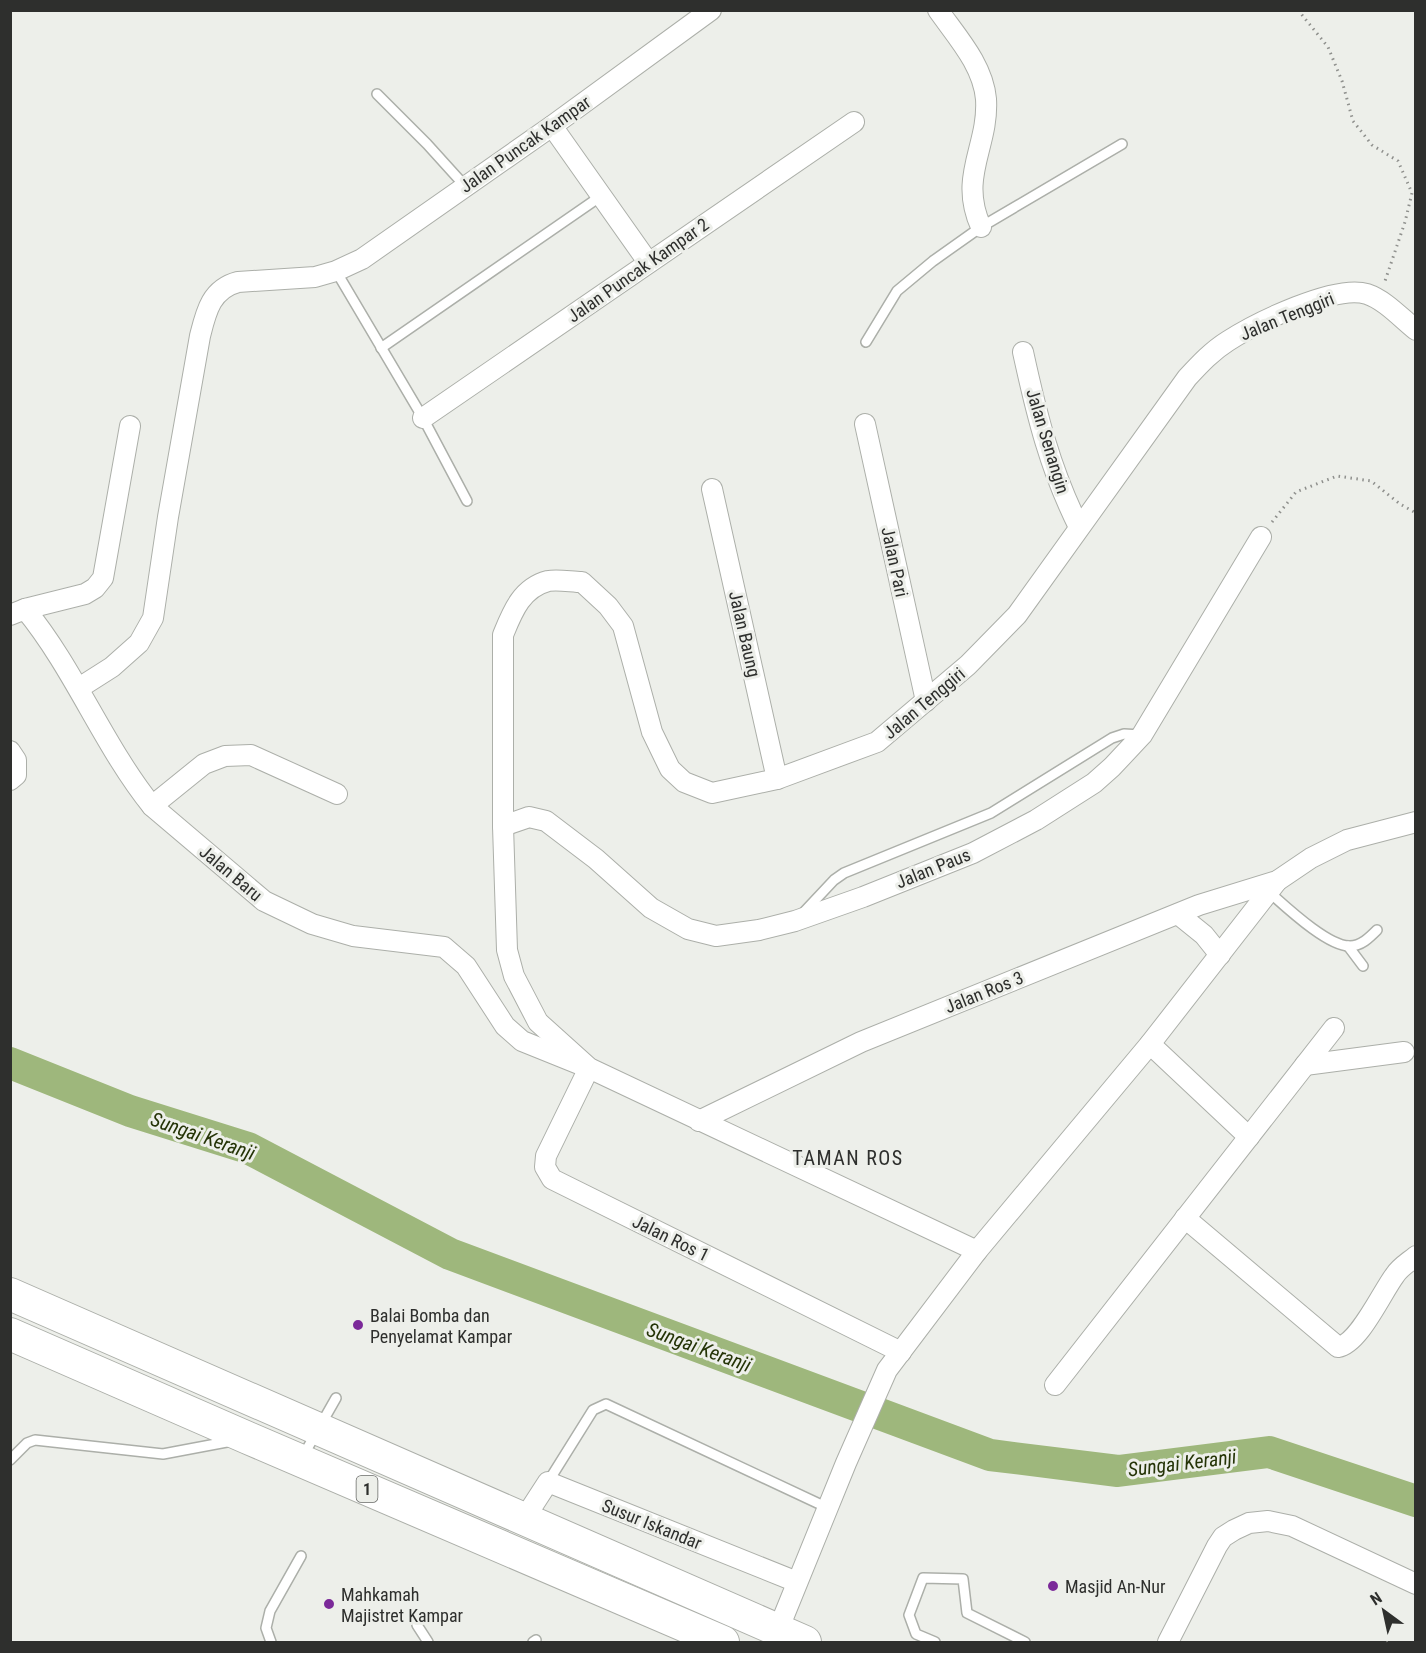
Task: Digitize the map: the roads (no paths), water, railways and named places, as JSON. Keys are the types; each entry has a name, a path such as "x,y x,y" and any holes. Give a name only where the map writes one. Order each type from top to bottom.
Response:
{"highway":[{"name":"1","path":"10,1294 720,1605 785,1638"},
{"name":"1","path":"10,1334 711,1640"}],"street":[{"name":"Jalan Puncak Kampar","path":"79,688 112,667 139,643 153,618 168,517 200,336 206,312 214,296 226,285 238,282 315,277 336,271 362,259 552,126 711,10"},
{"path":"938,10 973,60 984,87 985,113 972,191 973,205 981,226"},
{"name":"Jalan Puncak Kampar 2","path":"423,418 854,122"},
{"path":"552,126 648,262"},
{"name":"Jalan Tenggiri","path":"589,1068 538,1022 514,976 507,950 503,826 503,635 514,606 528,592 548,581 582,582 608,606 623,626 652,732 670,769 684,782 712,793 777,779 877,742 968,665 1017,615 1079,527 1166,411 1187,378 1204,359 1228,340 1261,322 1320,299 1354,292 1366,294 1378,300 1416,330"},
{"name":"Jalan Senangin","path":"1023,352 1049,460 1079,527"},
{"name":"Jalan Pari","path":"865,424 926,701"},
{"path":"18,612 85,594 95,588 103,578 130,426"},
{"name":"Jalan Baung","path":"712,489 777,779"},
{"name":"Jalan Paus","path":"503,826 529,818 546,821 596,859 651,908 688,929 716,936 759,930 795,921 863,897 973,853 1036,820 1094,783 1112,767 1142,735 1261,537"},
{"name":"Jalan Baru","path":"18,612 38,625 79,688 137,787 152,806 264,901 312,924 352,936 444,947 465,966 505,1026 522,1041 589,1068"},
{"path":"10,751 16,760 16,775 10,780"},
{"path":"152,806 204,764 225,756 251,755 337,794"},
{"path":"785,1638 797,1582 887,1370 977,1251 1150,1044 1273,886 1311,858 1347,840 1416,822"},
{"name":"Jalan Ros 3","path":"699,1120 861,1042 1199,905 1273,886"},
{"path":"1178,914 1204,935 1220,955"},
{"path":"1055,1385 1334,1028"},
{"path":"1150,1044 1249,1137"},
{"path":"1305,1065 1404,1052"},
{"path":"589,1068 977,1251"},
{"name":"Jalan Ros 1","path":"589,1068 546,1156 544,1167 552,1179 901,1352"},
{"path":"1185,1218 1338,1347 1354,1338 1396,1272 1416,1256"},
{"path":"524,1519 548,1482"},
{"name":"Susur Iskandar","path":"548,1482 797,1582"},
{"path":"1168,1642 1223,1537 1249,1523 1268,1521 1292,1526 1416,1584"},
{"path":"711,1640 720,1605"}],"lane":[{"path":"377,94 465,186"},
{"path":"866,342 897,291 933,261 981,226 1122,144"},
{"path":"381,348 601,196"},
{"path":"336,271 423,418 467,501"},
{"path":"795,921 834,880 844,873 991,813 1112,738 1124,734 1142,735"},
{"path":"1273,886 1303,922 1332,940 1348,946 1363,966"},
{"path":"1348,946 1365,941 1377,930"},
{"path":"300,1461 336,1398"},
{"path":"548,1482 593,1410 606,1404 828,1508"},
{"path":"10,1460 27,1443 35,1440 163,1454 248,1438"},
{"path":"271,1642 266,1628 270,1611 301,1556"},
{"path":"935,1642 916,1634 909,1615 922,1578 963,1579 967,1613 1025,1642"},
{"path":"417,1625 428,1642"}],"waterway":[{"name":"Sungai Keranji","path":"10,1063 130,1111 248,1148 450,1254 990,1455 1118,1471 1269,1452 1416,1501"}],"place":[{"name":"Balai Bomba dan Penyelamat Kampar","path":"358,1325"},
{"name":"Masjid An-Nur","path":"1053,1586"},
{"name":"Mahkamah Majistret Kampar","path":"329,1604"}],"district":[{"name":"TAMAN ROS","path":"848,1158"}]}
